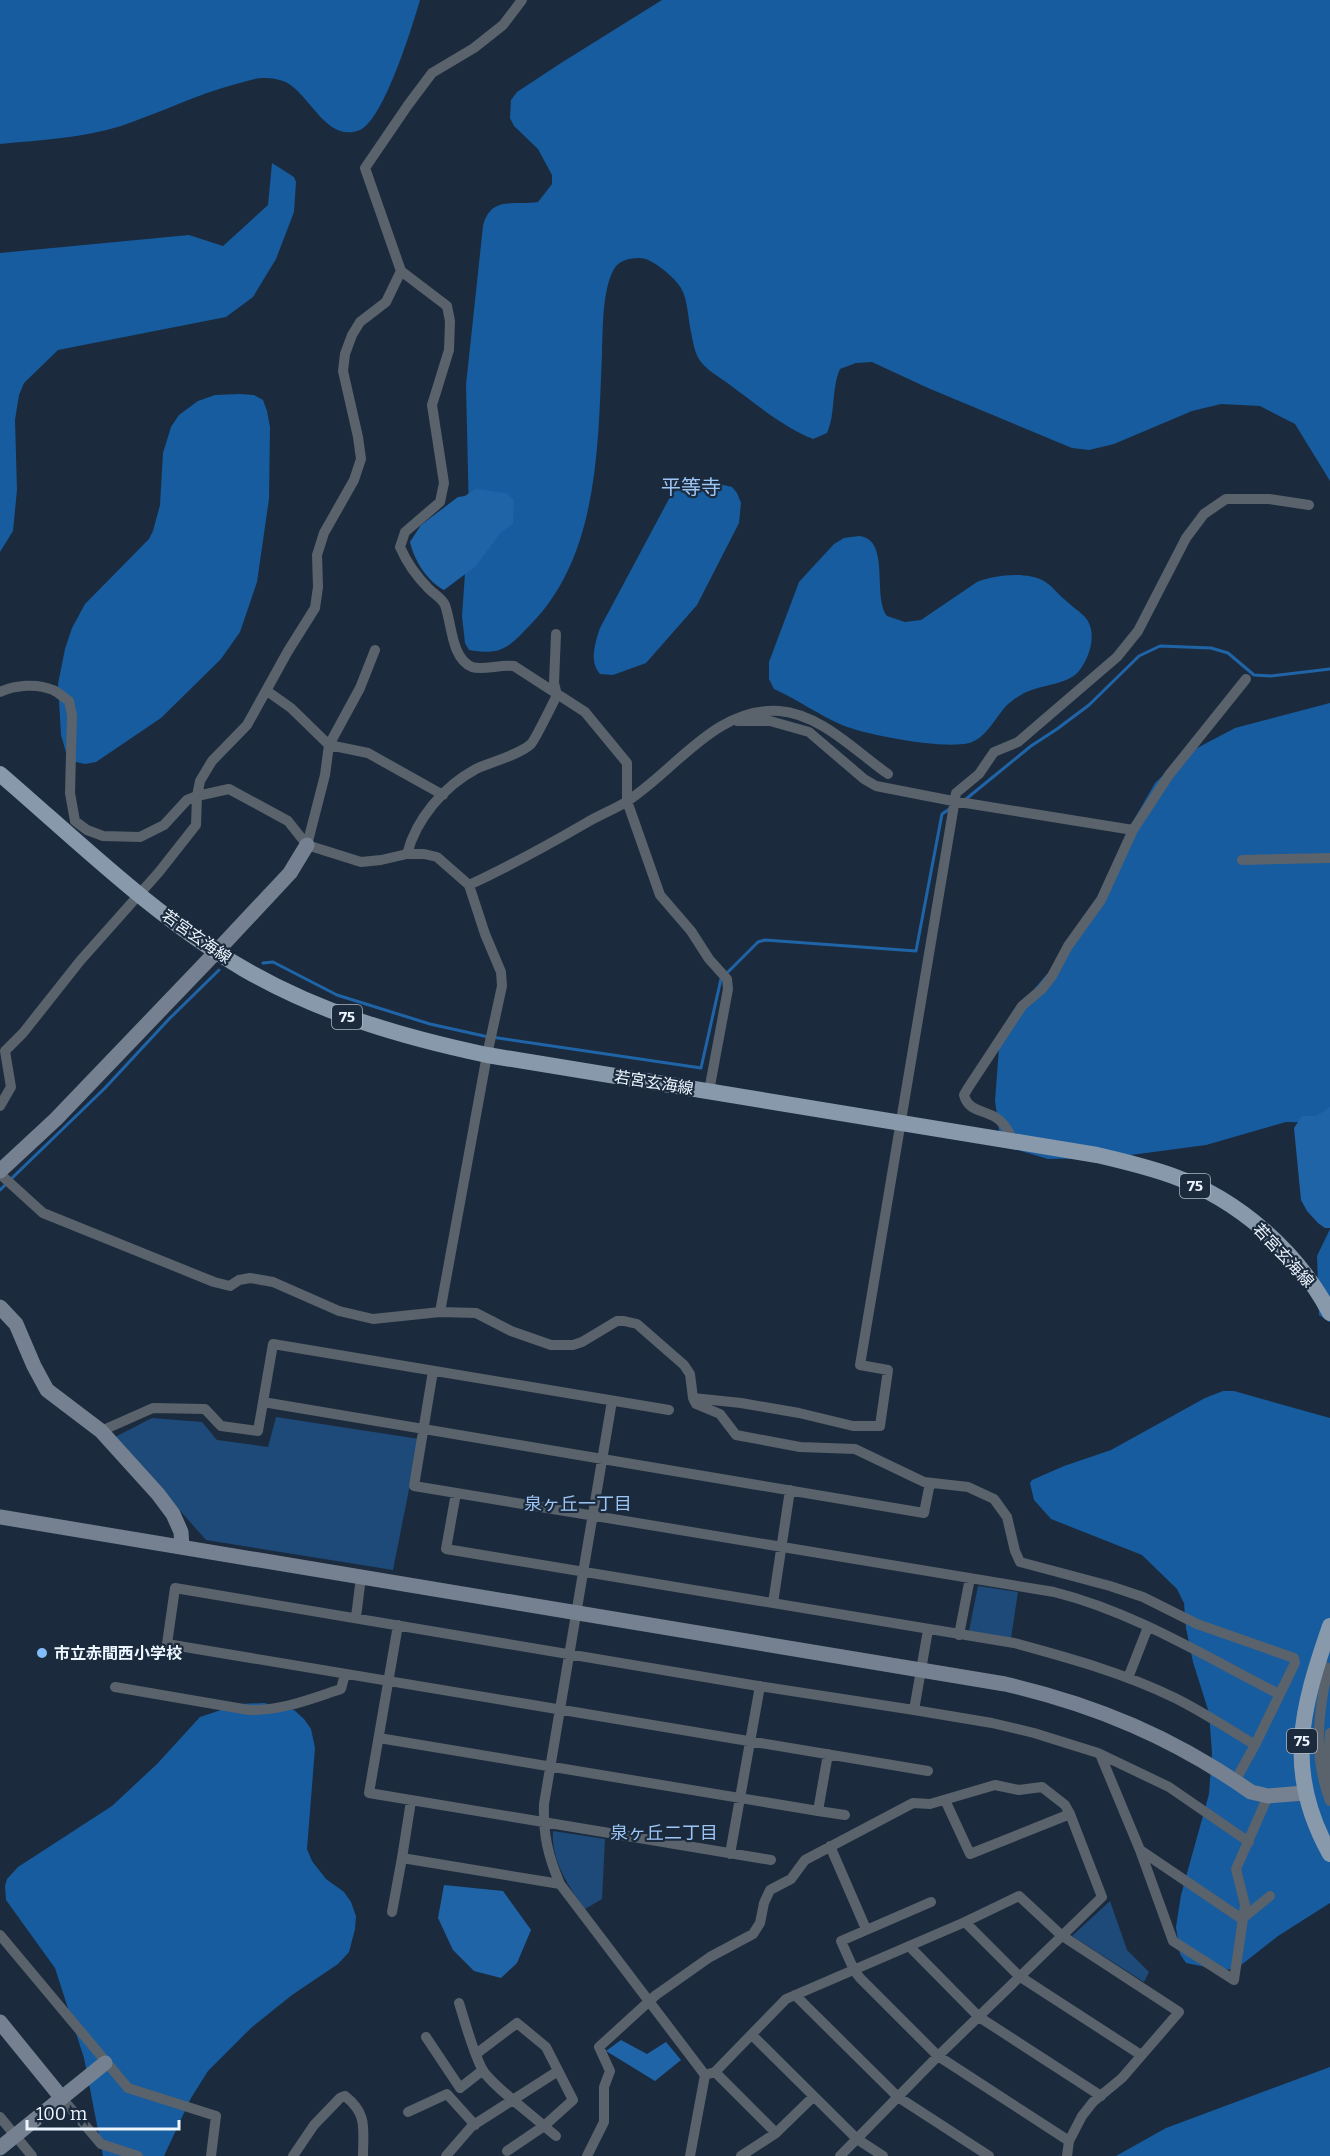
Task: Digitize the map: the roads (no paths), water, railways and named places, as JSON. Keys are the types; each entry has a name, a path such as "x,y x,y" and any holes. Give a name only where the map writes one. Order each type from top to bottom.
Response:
{"main road":[{"name":"若宮玄海線","path":"0,774 139,894 217,951 244,969 328,1010 429,1043 1013,1140 1097,1155 1146,1167 1203,1190 1255,1222 1299,1266 1328,1307"},
{"name":"75","path":"1330,1626 1309,1689 1303,1722 1302,1748 1305,1793 1315,1823 1330,1854"}],"street":[{"path":"522,0 503,25 474,48 432,73 365,168 401,271 447,306 450,321 449,350 432,405 444,483 440,502 405,532 400,547 408,565 444,602 461,659 481,669 502,664 514,666 585,712 627,763 627,801 660,895 727,979 728,989 709,1091"},
{"path":"0,1106 10,1087 5,1050 23,1033 80,961 196,825 200,781 212,761 247,725 315,608 318,587 317,555 324,532 354,480 361,459 343,371 345,354 360,322 386,302 401,271"},
{"path":"693,1398 799,1413 854,1426 880,1426 888,1370 861,1365 956,793 979,774 994,752 1018,742 1117,657 1138,631 1186,538 1204,514 1226,500 1269,499 1309,505"},
{"path":"407,854 418,826 434,803 443,795 475,770 532,743 557,694 554,683 556,634"},
{"path":"375,650 360,688 329,744 325,775 307,845 290,873 57,1119 0,1172 44,1213 214,1282 230,1286 239,1280 250,1278 273,1282 339,1311 373,1319 440,1312 477,1312 511,1331 551,1345 573,1345 582,1342 617,1321 637,1324 684,1365 690,1374 696,1404 720,1414 736,1435 800,1447 855,1449 930,1483 968,1487 994,1499 1007,1517 1020,1562 1143,1597 1197,1624 1294,1658 1295,1664 1235,1781"},
{"path":"1013,1140 1007,1127 997,1117 970,1106 964,1095 1022,1006 1042,989 1052,976 1068,946 1101,900 1133,830 1169,775 1246,679"},
{"path":"0,692 11,687 30,686 52,689 69,701 72,715 70,793 75,821 87,830 104,836 140,837 164,825 187,800 229,789 288,821 307,845 361,862 407,854 437,857 469,885 485,934 501,972 502,986 487,1054 440,1312"},
{"path":"267,691 291,708 329,744 368,753 443,795"},
{"path":"469,885 545,848 627,801 671,768 707,736 728,721 746,714 781,711 802,717 832,733 888,774"},
{"path":"728,721 770,721 808,732 864,779 876,786 1133,830"},
{"path":"1242,860 1330,858"},
{"path":"0,1307 16,1324 33,1366 47,1390 101,1431 159,1494 174,1514 181,1532 182,1547"},
{"path":"101,1431 153,1408 205,1409 221,1426 258,1431 273,1344 669,1410"},
{"path":"433,1371 414,1486 1054,1592 1116,1611 1280,1694"},
{"path":"612,1401 544,1804 543,1823 548,1856 560,1884 649,2003 710,2073 776,2133"},
{"path":"263,1402 924,1514 930,1483"},
{"path":"773,1603 790,1490"},
{"path":"456,1493 446,1549 1014,1643 1060,1655 1128,1678 1176,1699 1255,1745"},
{"path":"0,1517 1005,1684 1077,1703 1153,1733 1192,1754 1251,1792 1268,1796 1305,1793"},
{"path":"356,1617 362,1577"},
{"path":"959,1635 970,1578"},
{"path":"928,1771 167,1644 175,1588 992,1723 1034,1733 1100,1754 1169,1787 1249,1842"},
{"path":"398,1624 369,1793 411,1802 771,1860"},
{"path":"1128,1678 1148,1627"},
{"path":"914,1710 928,1630"},
{"path":"1317,1664 1328,1668 1318,1727 1320,1766 1330,1801"},
{"path":"115,1687 266,1711 287,1707 341,1689 345,1674"},
{"path":"730,1854 760,1686"},
{"path":"1330,1733 1328,1760 1330,1783"},
{"path":"379,1737 845,1815"},
{"path":"818,1811 828,1754"},
{"path":"1100,1754 1140,1850 1173,1941 1234,1980 1245,1905 1236,1869 1268,1796"},
{"path":"587,2156 604,2122 604,2087 610,2071 599,2047 656,1995 710,1957 753,1934 760,1923 764,1903 770,1890 791,1879 806,1860 913,1803 930,1804 995,1785 1019,1790 1042,1786 1065,1805 1070,1814 1102,1897 938,2056 840,2156"},
{"path":"945,1800 970,1854 1070,1814"},
{"path":"392,1912 411,1802"},
{"path":"830,1846 866,1929"},
{"path":"1140,1850 1242,1919"},
{"path":"402,1858 560,1884"},
{"path":"690,2156 710,2073 752,2035 786,1999 965,1922 1019,1896 1061,1935 1179,2012 1122,2078 1082,2116 1069,2141 1067,2156"},
{"path":"1242,1919 1270,1896"},
{"path":"931,1902 841,1941 854,1971 938,2056 1069,2141"},
{"path":"965,1922 1019,1976 1141,2055"},
{"path":"0,1935 128,2088 216,2116 211,2156"},
{"path":"909,1946 979,2017 1101,2096"},
{"path":"795,1995 898,2097 989,2156"},
{"path":"459,2003 483,2070 494,2084 556,2136"},
{"path":"0,2022 101,2144 138,2156"},
{"path":"477,2054 517,2023 546,2047 573,2100 544,2126 507,2151"},
{"path":"752,2035 857,2139 883,2156"},
{"path":"426,2037 460,2088 483,2070"},
{"path":"0,2148 105,2063"},
{"path":"446,2156 475,2125 558,2071"},
{"path":"408,2112 447,2094 475,2125"},
{"path":"292,2156 314,2125 340,2098 345,2096 355,2104 363,2120 363,2156"},
{"path":"741,2156 776,2133 813,2097"},
{"path":"0,2117 32,2156"}],"waterway":[{"path":"966,799 1031,746 1089,705 1139,656 1160,646 1211,648 1228,653 1254,675 1271,676 1330,669"},
{"path":"726,974 758,942 765,940 916,951 942,814 951,808"},
{"path":"263,963 273,962 337,995 430,1024 484,1036 701,1068 721,979"},
{"path":"11,1179 105,1088 169,1019 219,970"},
{"path":"0,1190 6,1184"}],"place":[{"name":"市立赤間西小学校","path":"42,1653"}],"district":[{"name":"平等寺","path":"691,487"},
{"name":"泉ヶ丘一丁目","path":"578,1504"},
{"name":"泉ヶ丘二丁目","path":"664,1833"}]}
